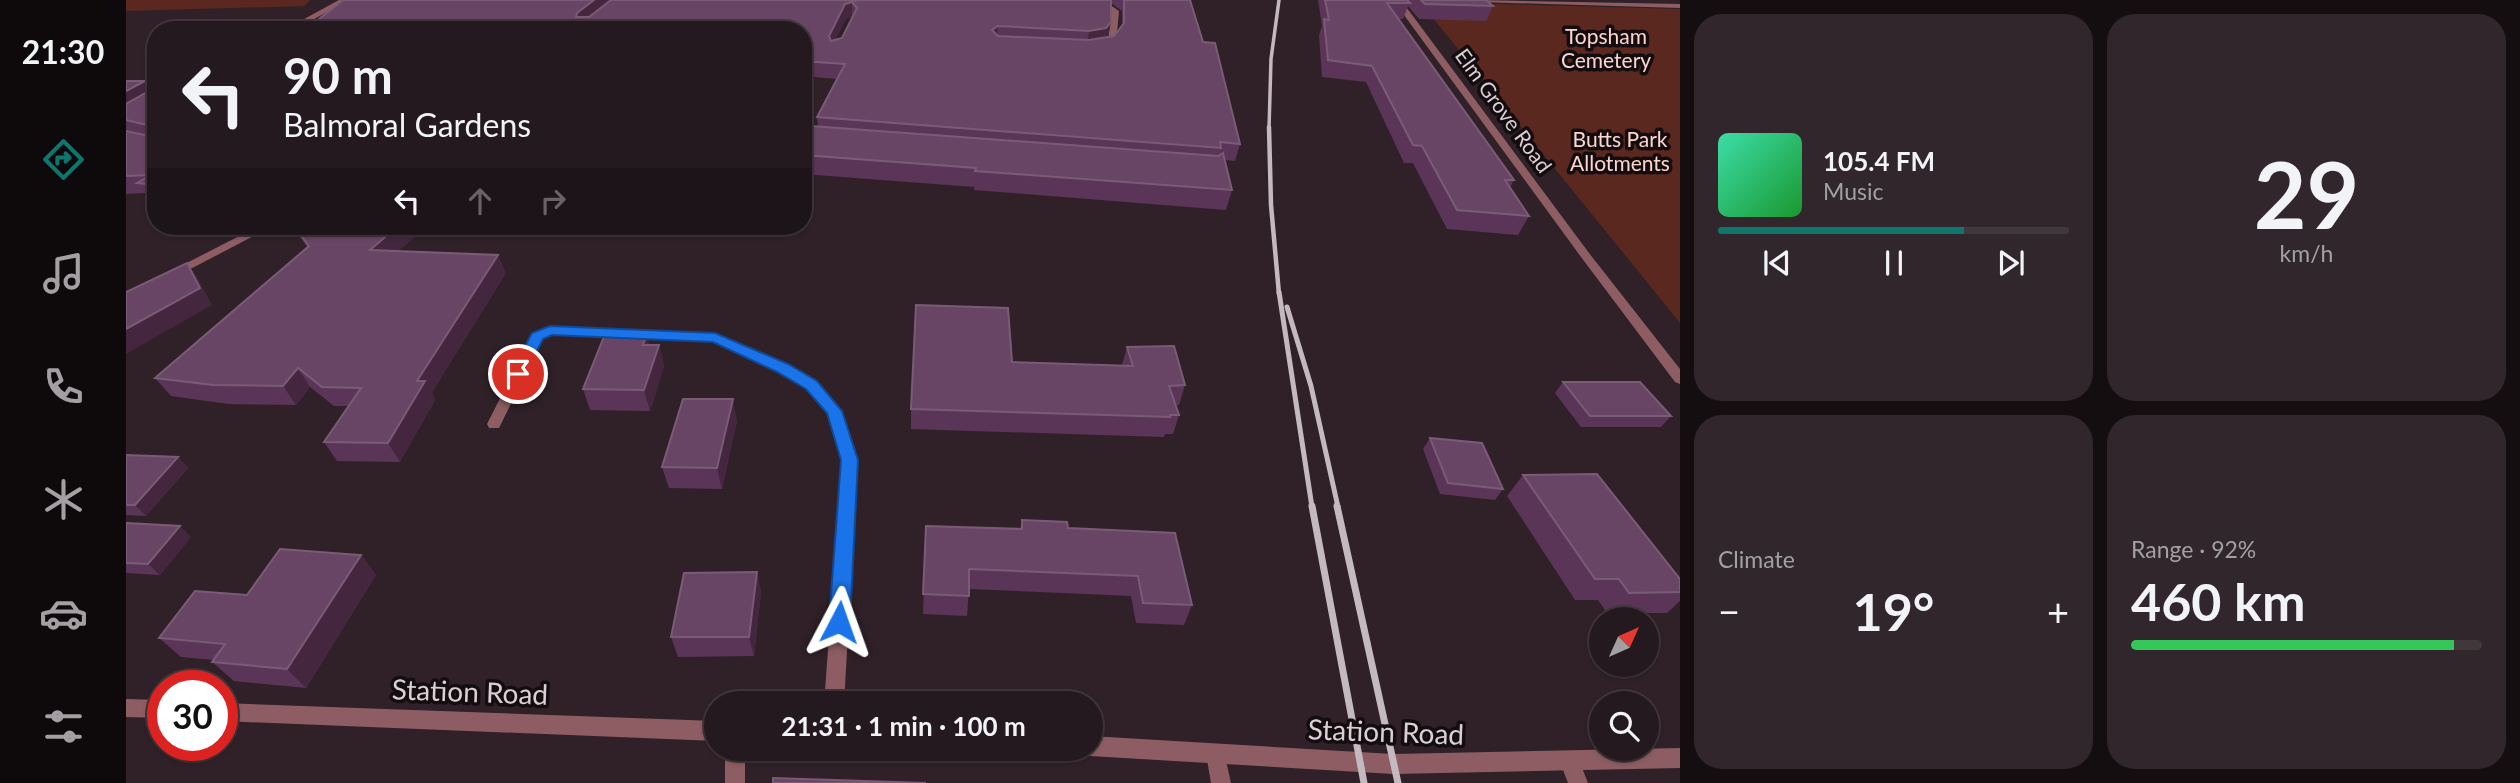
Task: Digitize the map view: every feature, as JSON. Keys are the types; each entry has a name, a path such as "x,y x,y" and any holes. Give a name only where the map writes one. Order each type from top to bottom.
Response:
{"street":[{"path":"305,21 345,0"},
{"path":"1095,50 1112,44 1116,25 1115,11 1098,0"},
{"name":"Elm Grove Road","path":"1397,0 1680,379"},
{"path":"1480,0 1680,6"},
{"path":"164,278 249,235"},
{"path":"494,424 538,336 550,330 715,338 783,368 811,385 834,411 850,460 835,691"},
{"path":"126,708 147,709"},
{"name":"Station Road","path":"238,713 704,731"},
{"name":"Station Road","path":"1103,747 1393,764 1680,758"},
{"path":"1216,754 1221,783"},
{"path":"735,761 735,783"},
{"path":"1570,762 1578,783"}],"green space":[{"path":"126,0 310,0 304,6 126,11"},
{"path":"1420,2 1680,9 1680,323"}],"building":[{"path":"343,0 594,0 577,13 576,17 589,17 611,0 1111,0 1111,22 1106,28 1089,31 998,26 992,30 998,36 1089,40 1114,36 1124,23 1124,0 1190,0 1203,42 1215,43 1240,144 1220,142 1221,148 817,117 845,64 812,62 812,21 317,21","holes":["852,2 857,8 842,38 831,41 829,36 845,4"]},
{"path":"1325,0 1407,0 1410,3 1387,3 1514,180 1505,180 1529,216 1457,210 1422,146 1413,145 1372,66 1328,60 1324,19 1329,20"},
{"path":"1421,0 1486,0 1493,6 1425,4"},
{"path":"126,81 145,81 126,91"},
{"path":"147,92 147,125 126,120 126,104"},
{"path":"812,126 1218,156 1223,153 1232,190 975,171 976,168 812,156"},
{"path":"126,131 144,135 147,133 147,175 126,176"},
{"path":"147,177 147,184 137,183"},
{"path":"301,235 388,235 370,250 498,255 417,381 425,381 388,443 324,442 361,388 322,387 298,368 283,386 213,385 155,378 309,246"},
{"path":"187,263 200,288 126,329 126,292"},
{"path":"916,305 1008,308 1012,362 1133,366 1127,347 1174,346 1185,385 1169,386 1179,415 1170,417 911,409"},
{"path":"605,334 647,334 643,345 659,345 644,390 583,389"},
{"path":"1563,382 1640,382 1671,416 1590,416"},
{"path":"683,399 733,399 717,468 662,467"},
{"path":"1430,438 1482,443 1503,489 1448,483"},
{"path":"126,455 178,457 135,505 126,505"},
{"path":"1597,474 1680,579 1680,592 1629,593 1619,579 1595,579 1523,475"},
{"path":"1022,520 1067,522 1068,528 1175,533 1192,605 1143,603 1138,576 969,569 969,596 923,594 926,526 1022,529"},
{"path":"126,523 180,526 148,564 126,563"},
{"path":"280,549 361,555 287,669 212,662 225,644 159,638 195,591 247,595"},
{"path":"757,572 749,637 671,637 684,573"},
{"path":"773,778 926,783 773,783"}],"railway":[{"path":"1269,128 1271,59 1279,0"},
{"path":"1269,128 1271,205 1279,294"},
{"path":"1279,292 1312,507"},
{"path":"1287,307 1311,386 1338,507"},
{"path":"1312,506 1364,783"},
{"path":"1337,506 1398,783"}],"route":[{"path":"518,374 538,336 550,330 715,338 783,368 811,385 834,411 850,460 839,622"}],"park label":[{"name":"Topsham Cemetery","path":"1606,49"},
{"name":"Butts Park Allotments","path":"1620,152"}]}
